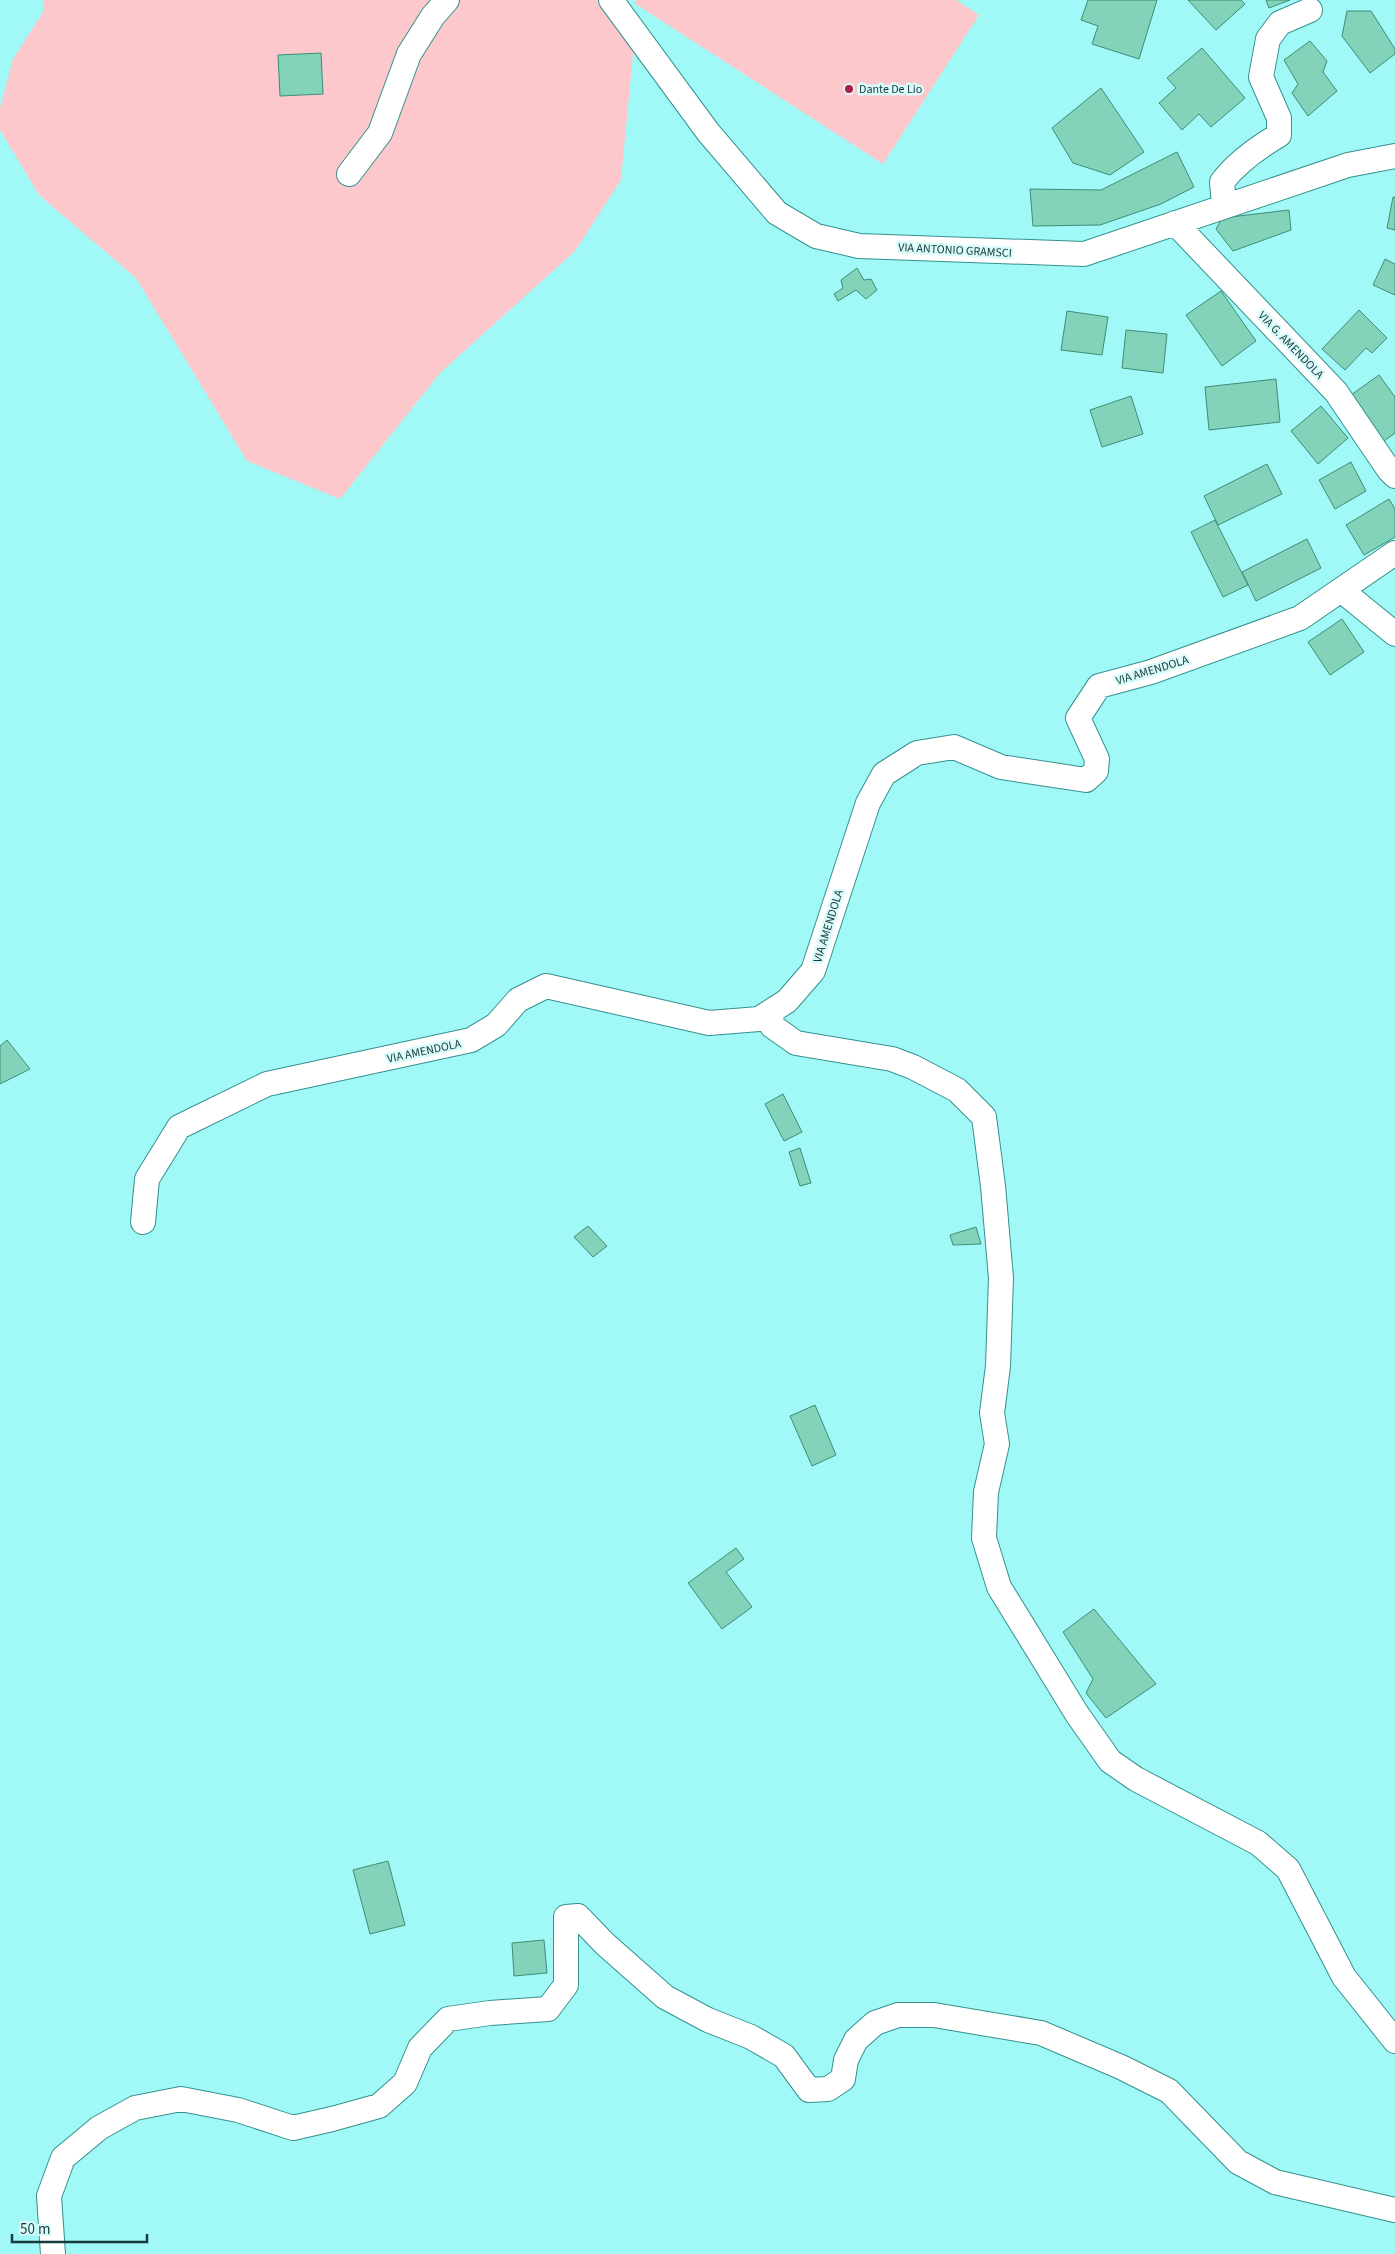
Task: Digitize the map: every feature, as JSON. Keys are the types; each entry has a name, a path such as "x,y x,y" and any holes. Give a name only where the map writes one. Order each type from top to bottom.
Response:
{"street":[{"path":"349,174 380,133 409,54 433,16 447,0"},
{"name":"VIA ANTONIO GRAMSCI","path":"611,0 733,164 777,213 816,236 859,246 1084,254 1348,165 1395,156"},
{"path":"1224,206 1222,182 1232,169 1262,145 1279,136 1278,118 1261,77 1268,39 1280,23 1310,10"},
{"name":"VIA G. AMENDOLA","path":"1175,223 1336,392 1395,476"},
{"name":"VIA AMENDOLA","path":"143,1222 147,1179 179,1127 267,1084 471,1040 496,1025 518,1000 546,986 709,1024 758,1019 788,1001 813,971 868,803 884,774 917,753 954,747 1001,767 1086,780 1096,771 1097,759 1078,718 1100,686 1152,672 1300,618 1395,553"},
{"path":"1341,590 1395,634"},
{"path":"771,1012 772,1026 796,1043 892,1058 956,1090 984,1117 993,1186 1001,1278 998,1366 992,1413 997,1444 986,1492 984,1538 998,1586 1077,1714 1110,1761 1136,1779 1258,1843 1288,1869 1344,1977 1395,2041"},
{"path":"53,2254 49,2196 63,2158 99,2128 135,2108 181,2099 238,2110 293,2128 379,2106 405,2083 420,2048 448,2019 490,2013 548,2009 566,1985 566,1917 578,1916 605,1944 665,1997 708,2020 751,2037 784,2056 809,2090 828,2089 843,2080 846,2060 856,2040 875,2023 898,2015 934,2015 1041,2032 1121,2067 1169,2091 1238,2162 1275,2182 1395,2210"}],"shaded area":[{"path":"44,0 611,0 635,33 621,180 575,251 440,373 340,499 247,461 136,278 39,195 0,130 0,108 13,59 43,12"},
{"name":"Dante De Lio","path":"636,0 956,0 979,15 883,164 634,3"}],"building":[{"path":"1088,0 1157,0 1139,59 1092,44 1098,26 1081,20"},
{"path":"1188,0 1241,0 1245,4 1216,30"},
{"path":"1266,0 1290,0 1269,8"},
{"path":"1347,11 1371,11 1395,49 1395,54 1370,73 1342,36"},
{"path":"1310,41 1327,61 1323,72 1337,91 1308,116 1292,93 1298,84 1284,60"},
{"path":"1202,48 1245,98 1211,127 1199,114 1182,130 1159,103 1176,88 1167,78"},
{"path":"321,53 323,94 280,96 278,55"},
{"path":"1101,88 1144,152 1110,175 1073,163 1052,128"},
{"path":"1177,152 1194,187 1161,204 1100,225 1033,226 1030,189 1101,190"},
{"path":"1393,197 1395,197 1395,230 1387,228"},
{"path":"1289,210 1291,230 1233,251 1216,229 1222,218"},
{"path":"1385,259 1395,264 1395,295 1373,285"},
{"path":"857,268 864,280 871,279 877,290 866,299 856,290 838,301 834,294 843,288 841,280"},
{"path":"1221,291 1256,341 1222,366 1186,315"},
{"path":"1359,310 1387,338 1372,353 1366,348 1345,370 1322,349"},
{"path":"1067,311 1108,317 1102,355 1061,350"},
{"path":"1126,330 1167,334 1163,373 1122,368"},
{"path":"1379,375 1395,397 1395,433 1384,441 1351,395"},
{"path":"1276,379 1280,422 1209,430 1205,387"},
{"path":"1131,396 1143,434 1102,447 1090,410"},
{"path":"1321,406 1348,438 1318,464 1291,431"},
{"path":"1351,462 1366,491 1335,509 1319,480"},
{"path":"1267,464 1282,494 1218,525 1204,496"},
{"path":"1389,499 1395,509 1395,537 1364,555 1346,525"},
{"path":"1215,520 1248,585 1223,597 1191,532"},
{"path":"1307,539 1321,568 1256,601 1242,572"},
{"path":"1342,619 1364,652 1330,675 1308,642"},
{"path":"7,1040 30,1069 0,1084 0,1046"},
{"path":"783,1094 802,1132 784,1141 765,1104"},
{"path":"800,1148 811,1183 800,1186 789,1152"},
{"path":"588,1226 607,1246 593,1257 574,1237"},
{"path":"976,1227 981,1244 953,1245 950,1235"},
{"path":"815,1405 836,1455 812,1466 790,1416"},
{"path":"736,1548 744,1559 726,1572 752,1607 722,1629 688,1583"},
{"path":"1094,1609 1156,1684 1106,1718 1086,1693 1093,1679 1063,1632"},
{"path":"388,1861 405,1925 370,1934 353,1870"},
{"path":"544,1940 547,1973 514,1976 512,1943"}],"place":[{"name":"Dante De Lio","path":"849,89"}]}
